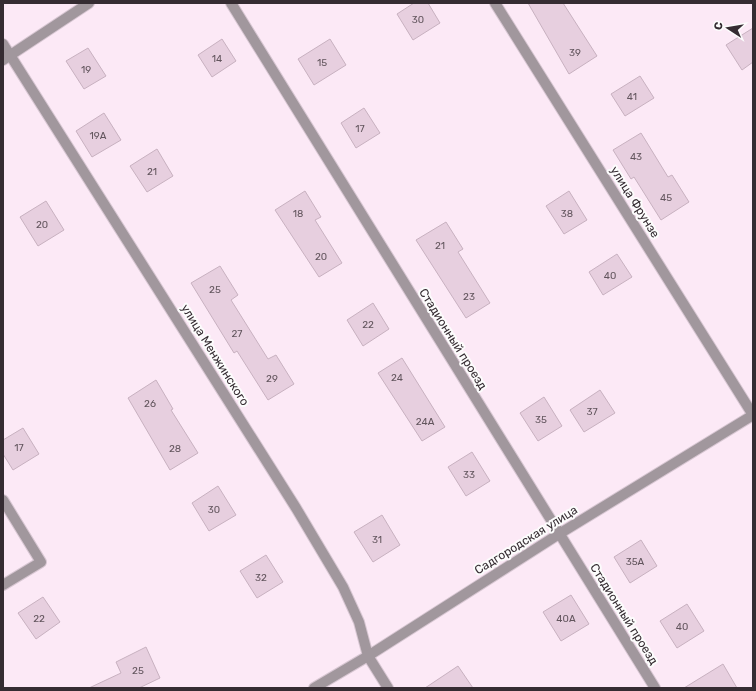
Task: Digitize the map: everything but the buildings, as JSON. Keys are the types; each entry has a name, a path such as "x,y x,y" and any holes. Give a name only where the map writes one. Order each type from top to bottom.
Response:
{"street":[{"path":"6,58 89,3"},
{"name":"Стадионный проезд","path":"230,3 655,688"},
{"name":"улица Фрунзе","path":"494,3 753,415"},
{"name":"улица Менжинского","path":"3,44 6,58 300,515 343,587 359,622 368,656 388,688"},
{"name":"Садгородская улица","path":"314,688 368,656 559,534 753,415"},
{"path":"3,500 41,562 3,585"}]}
